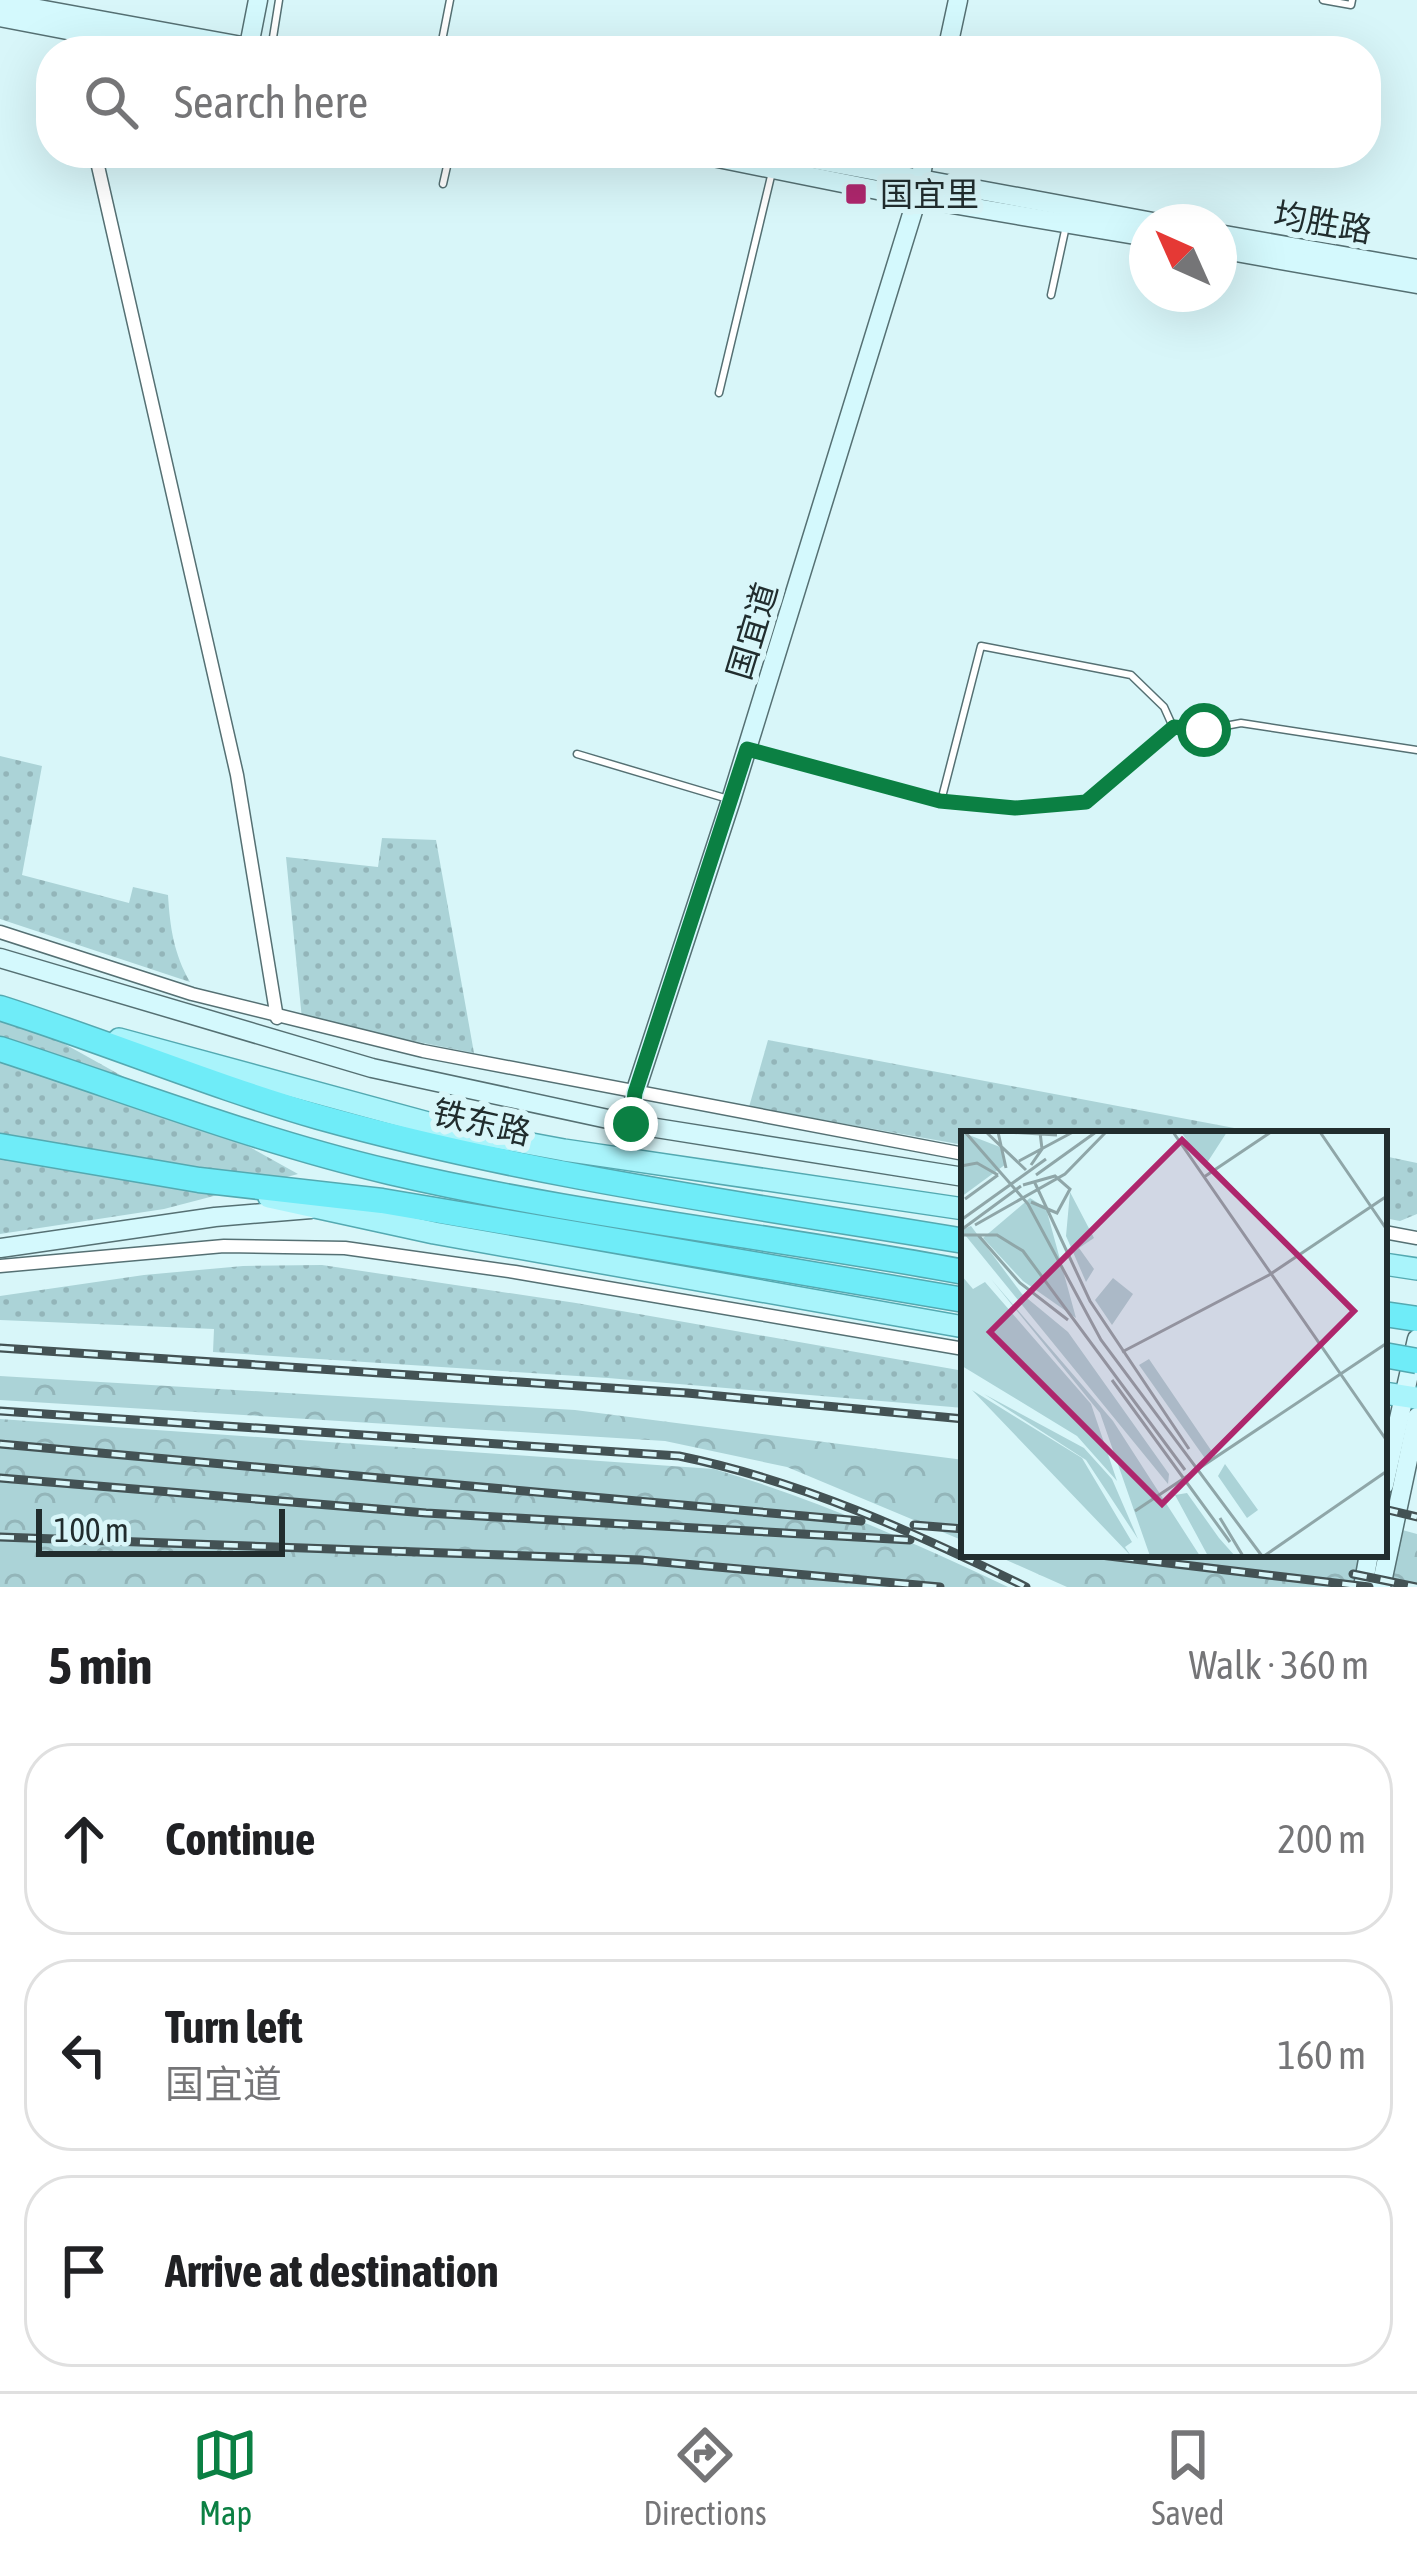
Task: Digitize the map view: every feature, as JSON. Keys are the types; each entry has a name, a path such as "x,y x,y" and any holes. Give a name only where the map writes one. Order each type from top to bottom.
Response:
{"highway":[{"name":"铁东路","path":"12,1012 181,1074 320,1117 492,1161 961,1240"},
{"name":"铁东路","path":"0,1049 298,1148 393,1173 961,1272"},
{"path":"0,1146 199,1180 382,1201 961,1299"},
{"path":"1387,1314 1417,1319"},
{"path":"1387,1355 1417,1360"}],"main road":[{"path":"12,1012 449,1129 961,1210"},
{"path":"199,1180 434,1233 961,1326"},
{"path":"1387,1264 1417,1269"}],"street":[{"path":"258,0 259,36"},
{"path":"950,36 958,0"},
{"path":"0,2 183,36"},
{"path":"0,17 70,36"},
{"path":"98,168 237,775 277,1018"},
{"path":"810,168 1129,234"},
{"name":"国宜道","path":"631,1124 635,1093 747,749 923,168"},
{"path":"918,190 1129,219"},
{"name":"均胜路","path":"1237,237 1417,269"},
{"name":"均胜路","path":"1237,253 1417,284"},
{"name":"铁东路","path":"0,932 277,1018 504,1070 961,1153"},
{"name":"铁东路","path":"0,948 45,972"},
{"name":"铁东路","path":"0,958 371,1068 631,1124 961,1178"},
{"path":"0,1248 214,1217 382,1201"},
{"path":"1387,1233 1417,1238"},
{"path":"0,1266 224,1246 345,1248 961,1348"},
{"path":"1387,1543 1403,1424 1402,1396 1417,1339"},
{"path":"1387,1475 1403,1424"},
{"path":"1363,1587 1368,1557"},
{"path":"1381,1587 1385,1557"}],"lane":[{"path":"265,36 279,0"},
{"path":"443,36 450,0"},
{"path":"1323,0 1351,5 1352,0"},
{"path":"442,184 446,168"},
{"path":"719,393 774,168"},
{"path":"1051,295 1067,223"},
{"path":"940,801 981,646 1131,675 1164,707 1174,727"},
{"path":"747,749 940,801 1015,808 1086,802 1174,727 1204,730 1240,723 1417,750"},
{"path":"577,754 731,800"}],"green space":[{"path":"0,756 42,766 22,875 129,903 133,887 168,895 174,940 190,982 0,919"},
{"path":"382,838 436,840 474,1053 302,1019 286,857 378,867"},
{"path":"0,1008 298,1174 164,1209 0,1234"},
{"path":"768,1040 1250,1131 961,1131 961,1144 749,1107"},
{"path":"1387,1157 1417,1163 1417,1214 1400,1221 1387,1219"},
{"path":"322,1265 576,1303 961,1370 961,1408 213,1352 214,1329 0,1320 0,1296 243,1266"},
{"path":"0,1376 575,1410 961,1460 961,1540 787,1467 665,1441 0,1400"},
{"path":"0,1419 714,1469 863,1522 1008,1587 0,1587"},
{"path":"1387,1526 1417,1534 1417,1587 1067,1587 1000,1557 1387,1557"}],"railway":[{"path":"0,1348 687,1393 961,1419"},
{"path":"0,1411 679,1456 769,1479 856,1510 961,1556"},
{"path":"0,1444 861,1521"},
{"path":"0,1478 426,1513 910,1540"},
{"path":"1387,1510 1417,1517"},
{"path":"914,1525 961,1529"},
{"path":"0,1537 640,1560 940,1587"},
{"path":"963,1557 1026,1587"},
{"path":"1117,1557 1369,1587"},
{"path":"1353,1574 1417,1587"}],"place":[{"name":"国宜里","path":"856,194"}],"route":[{"path":"631,1124 635,1093 747,749 940,801 1015,808 1086,802 1174,727 1204,730"}]}
